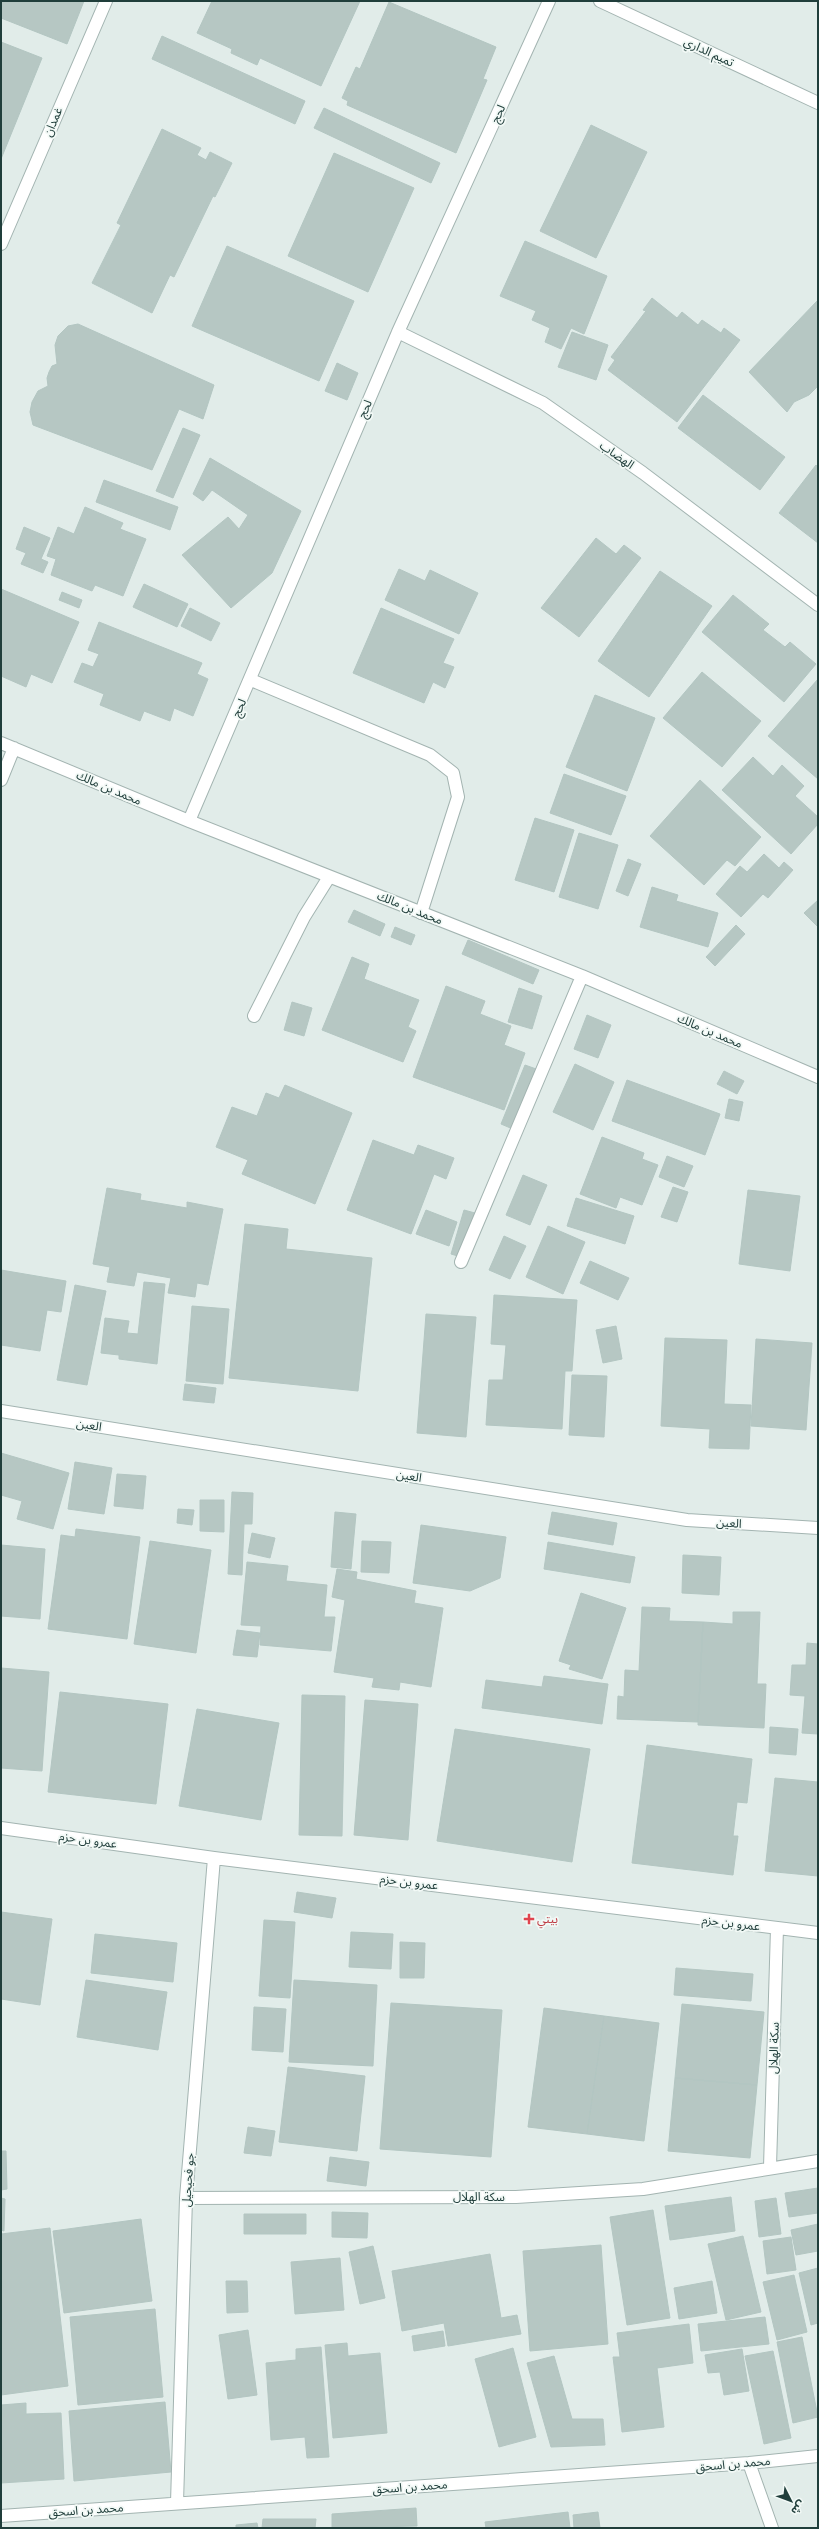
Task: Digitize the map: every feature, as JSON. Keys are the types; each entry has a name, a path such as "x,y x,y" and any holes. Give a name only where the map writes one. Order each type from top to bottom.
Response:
{"street":[{"name":"غمدان","path":"1,244 106,1"},
{"name":"لحج","path":"189,821 251,680 398,332 549,1"},
{"name":"تميم الداري","path":"600,1 818,103"},
{"name":"الهضاب","path":"398,332 543,403 642,473 818,605"},
{"path":"251,680 430,755 453,773 458,797 421,913"},
{"name":"محمد بن مالك","path":"1,743 189,821 582,976 818,1076"},
{"path":"1,780 14,748"},
{"path":"254,1016 304,917 329,876"},
{"path":"461,1262 582,976"},
{"name":"العين","path":"1,1411 687,1520 818,1528"},
{"name":"عمرو بن حزم","path":"1,1828 214,1858 818,1933"},
{"name":"جو فحيحيل","path":"177,2503 186,2198 214,1858"},
{"name":"سكة الهلال","path":"770,2167 777,1928"},
{"name":"سكة الهلال","path":"186,2198 516,2196 643,2189 770,2167 818,2161"},
{"name":"محمد بن اسحق","path":"1,2516 749,2463 818,2456"},
{"path":"749,2463 772,2528"}],"building":[{"path":"1,1 84,1 67,44 1,18"},
{"path":"212,1 360,1 321,86 260,58 257,65 231,53 232,49 197,33"},
{"path":"389,2 496,47 483,79 487,80 456,153 347,105 348,101 342,98 356,67 360,69"},
{"path":"162,36 305,101 295,124 152,59"},
{"path":"1,42 42,58 1,159"},
{"path":"324,108 440,163 431,183 314,128"},
{"path":"591,125 647,152 596,258 540,231"},
{"path":"162,129 201,148 197,155 206,160 210,152 232,163 215,197 213,196 174,277 170,275 152,313 92,283 121,225 117,223"},
{"path":"334,153 414,188 368,292 288,256"},
{"path":"525,241 607,276 584,334 571,328 561,349 545,342 550,328 532,320 536,311 500,296"},
{"path":"227,246 354,301 319,381 192,326"},
{"path":"652,298 677,318 682,312 698,325 702,320 721,333 724,328 740,340 677,422 608,370 615,360 611,357 646,311 643,310"},
{"path":"818,300 818,386 809,395 794,402 787,412 749,372"},
{"path":"78,324 214,385 203,419 179,409 152,470 33,425 30,412 32,402 38,391 48,386 47,378 49,372 52,366 57,364 55,345 58,336 68,326"},
{"path":"572,332 608,345 596,380 558,367"},
{"path":"337,363 358,373 347,400 325,391"},
{"path":"703,395 785,457 760,490 678,428"},
{"path":"183,428 200,435 173,498 156,491"},
{"path":"210,458 301,511 272,573 231,608 182,555 228,517 239,529 248,515 212,490 203,501 193,494"},
{"path":"816,465 818,467 818,543 779,513"},
{"path":"104,480 178,507 170,530 96,502"},
{"path":"85,507 123,523 120,529 146,539 123,596 95,585 92,591 51,575 56,559 47,556 58,527 74,534"},
{"path":"24,527 50,538 41,559 48,562 43,573 21,564 26,553 16,549"},
{"path":"596,538 616,554 624,545 641,558 579,637 541,608"},
{"path":"399,569 425,581 430,570 478,593 459,634 385,600"},
{"path":"660,571 712,606 649,697 598,661"},
{"path":"144,584 188,604 177,627 133,607"},
{"path":"1,589 79,622 52,683 31,674 26,687 1,676"},
{"path":"62,592 82,600 79,608 59,600"},
{"path":"733,595 769,624 763,630 785,647 790,642 816,664 784,702 702,632"},
{"path":"190,608 220,623 211,641 181,626"},
{"path":"381,608 454,639 443,663 454,667 445,688 433,682 424,703 353,673"},
{"path":"99,622 202,663 197,674 208,679 193,716 174,708 170,721 144,711 140,721 100,705 104,694 74,682 82,663 93,667 99,654 88,650"},
{"path":"702,672 761,721 722,767 663,718"},
{"path":"818,679 818,779 768,736"},
{"path":"595,695 655,718 627,791 566,767"},
{"path":"753,757 773,776 782,765 804,786 795,796 818,817 818,824 791,854 722,790"},
{"path":"564,774 626,796 611,835 550,813"},
{"path":"700,780 761,837 735,866 727,860 704,885 650,836"},
{"path":"535,818 574,830 554,892 515,880"},
{"path":"579,833 618,845 598,909 559,897"},
{"path":"764,854 779,868 784,862 793,870 768,898 763,894 741,917 716,894 740,866 747,872"},
{"path":"628,859 641,864 628,896 616,891"},
{"path":"652,887 678,895 676,901 718,913 708,947 640,927"},
{"path":"818,900 818,927 804,913"},
{"path":"354,910 385,924 380,936 348,922"},
{"path":"736,925 745,934 715,966 706,957"},
{"path":"395,927 415,935 411,945 391,937"},
{"path":"468,940 539,970 533,984 462,954"},
{"path":"352,957 369,964 364,979 419,1000 408,1027 416,1031 403,1062 322,1030"},
{"path":"446,986 485,1001 480,1014 511,1026 504,1045 525,1053 504,1110 413,1077"},
{"path":"519,988 542,996 532,1029 508,1022"},
{"path":"292,1002 312,1008 304,1036 284,1030"},
{"path":"587,1015 611,1025 598,1058 574,1049"},
{"path":"575,1064 614,1082 593,1130 553,1112"},
{"path":"525,1065 539,1070 515,1130 501,1124"},
{"path":"724,1071 744,1081 737,1094 717,1084"},
{"path":"627,1080 720,1114 705,1155 612,1121"},
{"path":"285,1085 352,1113 315,1204 242,1174 248,1160 216,1147 232,1107 257,1116 266,1093 279,1098"},
{"path":"729,1099 743,1102 739,1121 725,1118"},
{"path":"602,1137 644,1153 642,1159 658,1165 642,1205 620,1197 616,1208 580,1194"},
{"path":"373,1140 414,1155 418,1145 454,1158 446,1179 434,1174 411,1234 347,1210"},
{"path":"667,1156 693,1166 684,1187 659,1177"},
{"path":"523,1175 547,1185 530,1225 506,1215"},
{"path":"673,1187 688,1192 677,1222 661,1217"},
{"path":"107,1188 141,1194 140,1200 187,1208 187,1202 223,1209 208,1285 197,1283 195,1297 168,1293 171,1278 137,1272 134,1286 107,1282 110,1267 93,1264"},
{"path":"748,1190 800,1196 790,1271 739,1264"},
{"path":"576,1198 634,1216 625,1244 567,1226"},
{"path":"426,1210 457,1222 449,1246 416,1234"},
{"path":"464,1210 475,1213 461,1257 451,1254"},
{"path":"245,1224 288,1229 286,1249 372,1258 358,1391 229,1378"},
{"path":"548,1226 585,1242 563,1294 526,1277"},
{"path":"504,1236 526,1246 510,1279 489,1270"},
{"path":"590,1261 629,1278 618,1300 580,1283"},
{"path":"1,1270 66,1281 61,1312 47,1310 40,1351 1,1345"},
{"path":"144,1282 165,1284 157,1364 119,1359 119,1355 101,1353 105,1318 129,1321 127,1333 138,1334"},
{"path":"75,1285 106,1291 87,1385 57,1380"},
{"path":"494,1295 577,1300 572,1371 565,1371 562,1429 486,1425 489,1380 503,1380 506,1345 491,1344"},
{"path":"192,1306 229,1309 223,1384 186,1381"},
{"path":"426,1314 476,1317 466,1437 417,1433"},
{"path":"616,1326 622,1359 603,1363 596,1330"},
{"path":"665,1338 727,1340 724,1404 751,1405 749,1449 709,1448 710,1429 661,1426"},
{"path":"756,1339 812,1343 806,1430 751,1426"},
{"path":"572,1375 607,1376 604,1437 569,1435"},
{"path":"185,1384 216,1388 214,1403 183,1400"},
{"path":"1,1453 69,1473 53,1529 17,1519 22,1501 1,1495"},
{"path":"75,1462 112,1468 104,1514 68,1509"},
{"path":"117,1474 146,1476 143,1509 114,1506"},
{"path":"232,1492 253,1493 252,1524 244,1524 242,1575 228,1574"},
{"path":"200,1500 224,1500 224,1532 200,1531"},
{"path":"178,1509 194,1510 192,1525 177,1523"},
{"path":"335,1512 356,1514 351,1569 331,1567"},
{"path":"552,1512 617,1523 613,1545 548,1534"},
{"path":"421,1525 506,1537 500,1578 470,1591 413,1583"},
{"path":"76,1529 140,1537 127,1639 48,1629 61,1535 75,1537"},
{"path":"252,1533 275,1538 270,1558 248,1553"},
{"path":"150,1541 211,1550 196,1653 134,1644"},
{"path":"362,1541 391,1542 389,1573 361,1572"},
{"path":"548,1542 635,1557 630,1583 544,1569"},
{"path":"1,1545 45,1549 40,1619 1,1616"},
{"path":"683,1555 721,1557 719,1595 682,1593"},
{"path":"247,1562 288,1566 286,1581 327,1585 324,1617 335,1617 331,1651 260,1645 261,1626 241,1625"},
{"path":"337,1569 357,1572 356,1579 416,1591 414,1603 443,1608 431,1687 400,1682 399,1690 372,1687 374,1678 334,1672 345,1600 332,1597"},
{"path":"581,1593 626,1608 602,1679 569,1669 571,1665 559,1661"},
{"path":"642,1607 670,1608 669,1621 703,1622 698,1722 617,1719 618,1696 624,1697 625,1670 639,1671"},
{"path":"733,1612 760,1612 757,1684 766,1684 764,1728 698,1725 703,1622 733,1624"},
{"path":"237,1630 260,1633 257,1657 233,1655"},
{"path":"807,1643 818,1644 818,1734 802,1733 805,1696 790,1695 792,1665 806,1665"},
{"path":"1,1668 49,1672 42,1771 1,1768"},
{"path":"544,1676 608,1684 602,1724 482,1708 486,1680 542,1687"},
{"path":"60,1692 168,1704 156,1804 48,1792"},
{"path":"302,1695 345,1696 342,1836 299,1835"},
{"path":"365,1700 418,1704 408,1840 354,1835"},
{"path":"197,1709 279,1723 261,1820 179,1806"},
{"path":"770,1727 798,1729 796,1755 769,1753"},
{"path":"455,1729 590,1749 572,1862 437,1841"},
{"path":"647,1745 752,1759 747,1803 737,1802 733,1836 738,1836 733,1875 632,1863"},
{"path":"775,1778 818,1782 818,1876 765,1871"},
{"path":"297,1892 336,1898 332,1918 294,1912"},
{"path":"1,1912 52,1919 40,2005 1,1999"},
{"path":"264,1920 295,1922 290,1998 259,1996"},
{"path":"351,1932 393,1934 391,1969 349,1967"},
{"path":"95,1934 177,1943 173,1982 91,1973"},
{"path":"400,1942 425,1943 424,1978 400,1978"},
{"path":"676,1968 753,1974 751,2001 674,1995"},
{"path":"86,1980 167,1992 158,2050 77,2037"},
{"path":"294,1980 377,1985 373,2066 289,2062"},
{"path":"391,2003 502,2010 491,2157 380,2149"},
{"path":"682,2004 764,2012 757,2085 675,2078"},
{"path":"254,2007 286,2009 283,2052 252,2050"},
{"path":"544,2008 604,2016 587,2134 528,2127"},
{"path":"604,2016 659,2023 644,2141 587,2134"},
{"path":"288,2067 365,2076 357,2151 279,2142"},
{"path":"675,2078 757,2085 750,2158 668,2151"},
{"path":"248,2127 275,2131 271,2156 244,2153"},
{"path":"1,2151 6,2151 7,2189 1,2190"},
{"path":"330,2157 369,2162 366,2186 327,2181"},
{"path":"818,2188 818,2213 789,2217 785,2193"},
{"path":"731,2197 735,2231 670,2240 665,2206"},
{"path":"1,2198 5,2199 4,2231 1,2230"},
{"path":"776,2198 781,2234 759,2237 755,2201"},
{"path":"653,2210 670,2318 627,2325 610,2217"},
{"path":"332,2212 368,2213 367,2238 332,2237"},
{"path":"244,2214 306,2214 306,2234 244,2234"},
{"path":"141,2219 152,2301 64,2313 53,2231"},
{"path":"818,2224 818,2251 796,2255 791,2230"},
{"path":"50,2228 68,2386 1,2395 1,2234"},
{"path":"743,2236 761,2312 726,2320 708,2244"},
{"path":"791,2237 796,2270 767,2274 763,2241"},
{"path":"601,2245 608,2344 530,2351 523,2251"},
{"path":"373,2246 385,2298 360,2304 349,2252"},
{"path":"490,2254 501,2318 517,2315 521,2334 448,2346 444,2323 402,2331 392,2271"},
{"path":"340,2258 344,2310 295,2314 291,2262"},
{"path":"818,2268 818,2323 811,2325 799,2273"},
{"path":"794,2275 807,2332 777,2340 763,2282"},
{"path":"226,2281 247,2281 248,2312 227,2313"},
{"path":"712,2281 717,2313 679,2319 674,2288"},
{"path":"155,2309 163,2397 78,2405 70,2317"},
{"path":"765,2317 769,2344 701,2351 698,2324"},
{"path":"689,2324 693,2363 657,2368 664,2427 622,2432 613,2357 620,2357 617,2333"},
{"path":"248,2330 257,2395 228,2399 219,2335"},
{"path":"443,2331 445,2346 414,2351 412,2336"},
{"path":"802,2337 818,2417 793,2423 777,2342"},
{"path":"347,2343 348,2356 380,2353 387,2433 333,2438 325,2345"},
{"path":"321,2347 329,2457 307,2458 305,2437 271,2440 266,2363 296,2360 296,2349"},
{"path":"513,2348 536,2437 499,2447 475,2359"},
{"path":"742,2349 749,2391 724,2395 720,2372 708,2373 705,2355"},
{"path":"773,2351 791,2438 764,2444 745,2356"},
{"path":"554,2356 572,2419 603,2419 605,2445 551,2447 527,2363"},
{"path":"165,2402 171,2472 74,2481 69,2411"},
{"path":"26,2403 26,2414 61,2413 64,2479 1,2483 1,2405"},
{"path":"416,2508 417,2526 332,2528 332,2514"},
{"path":"568,2512 570,2528 486,2528 485,2522"},
{"path":"598,2512 600,2528 574,2528 573,2515"},
{"path":"263,2519 316,2519 315,2528 262,2528"},
{"path":"257,2523 258,2528 236,2528 236,2525"}],"place":[{"name":"بيتي","path":"529,1919"}]}
